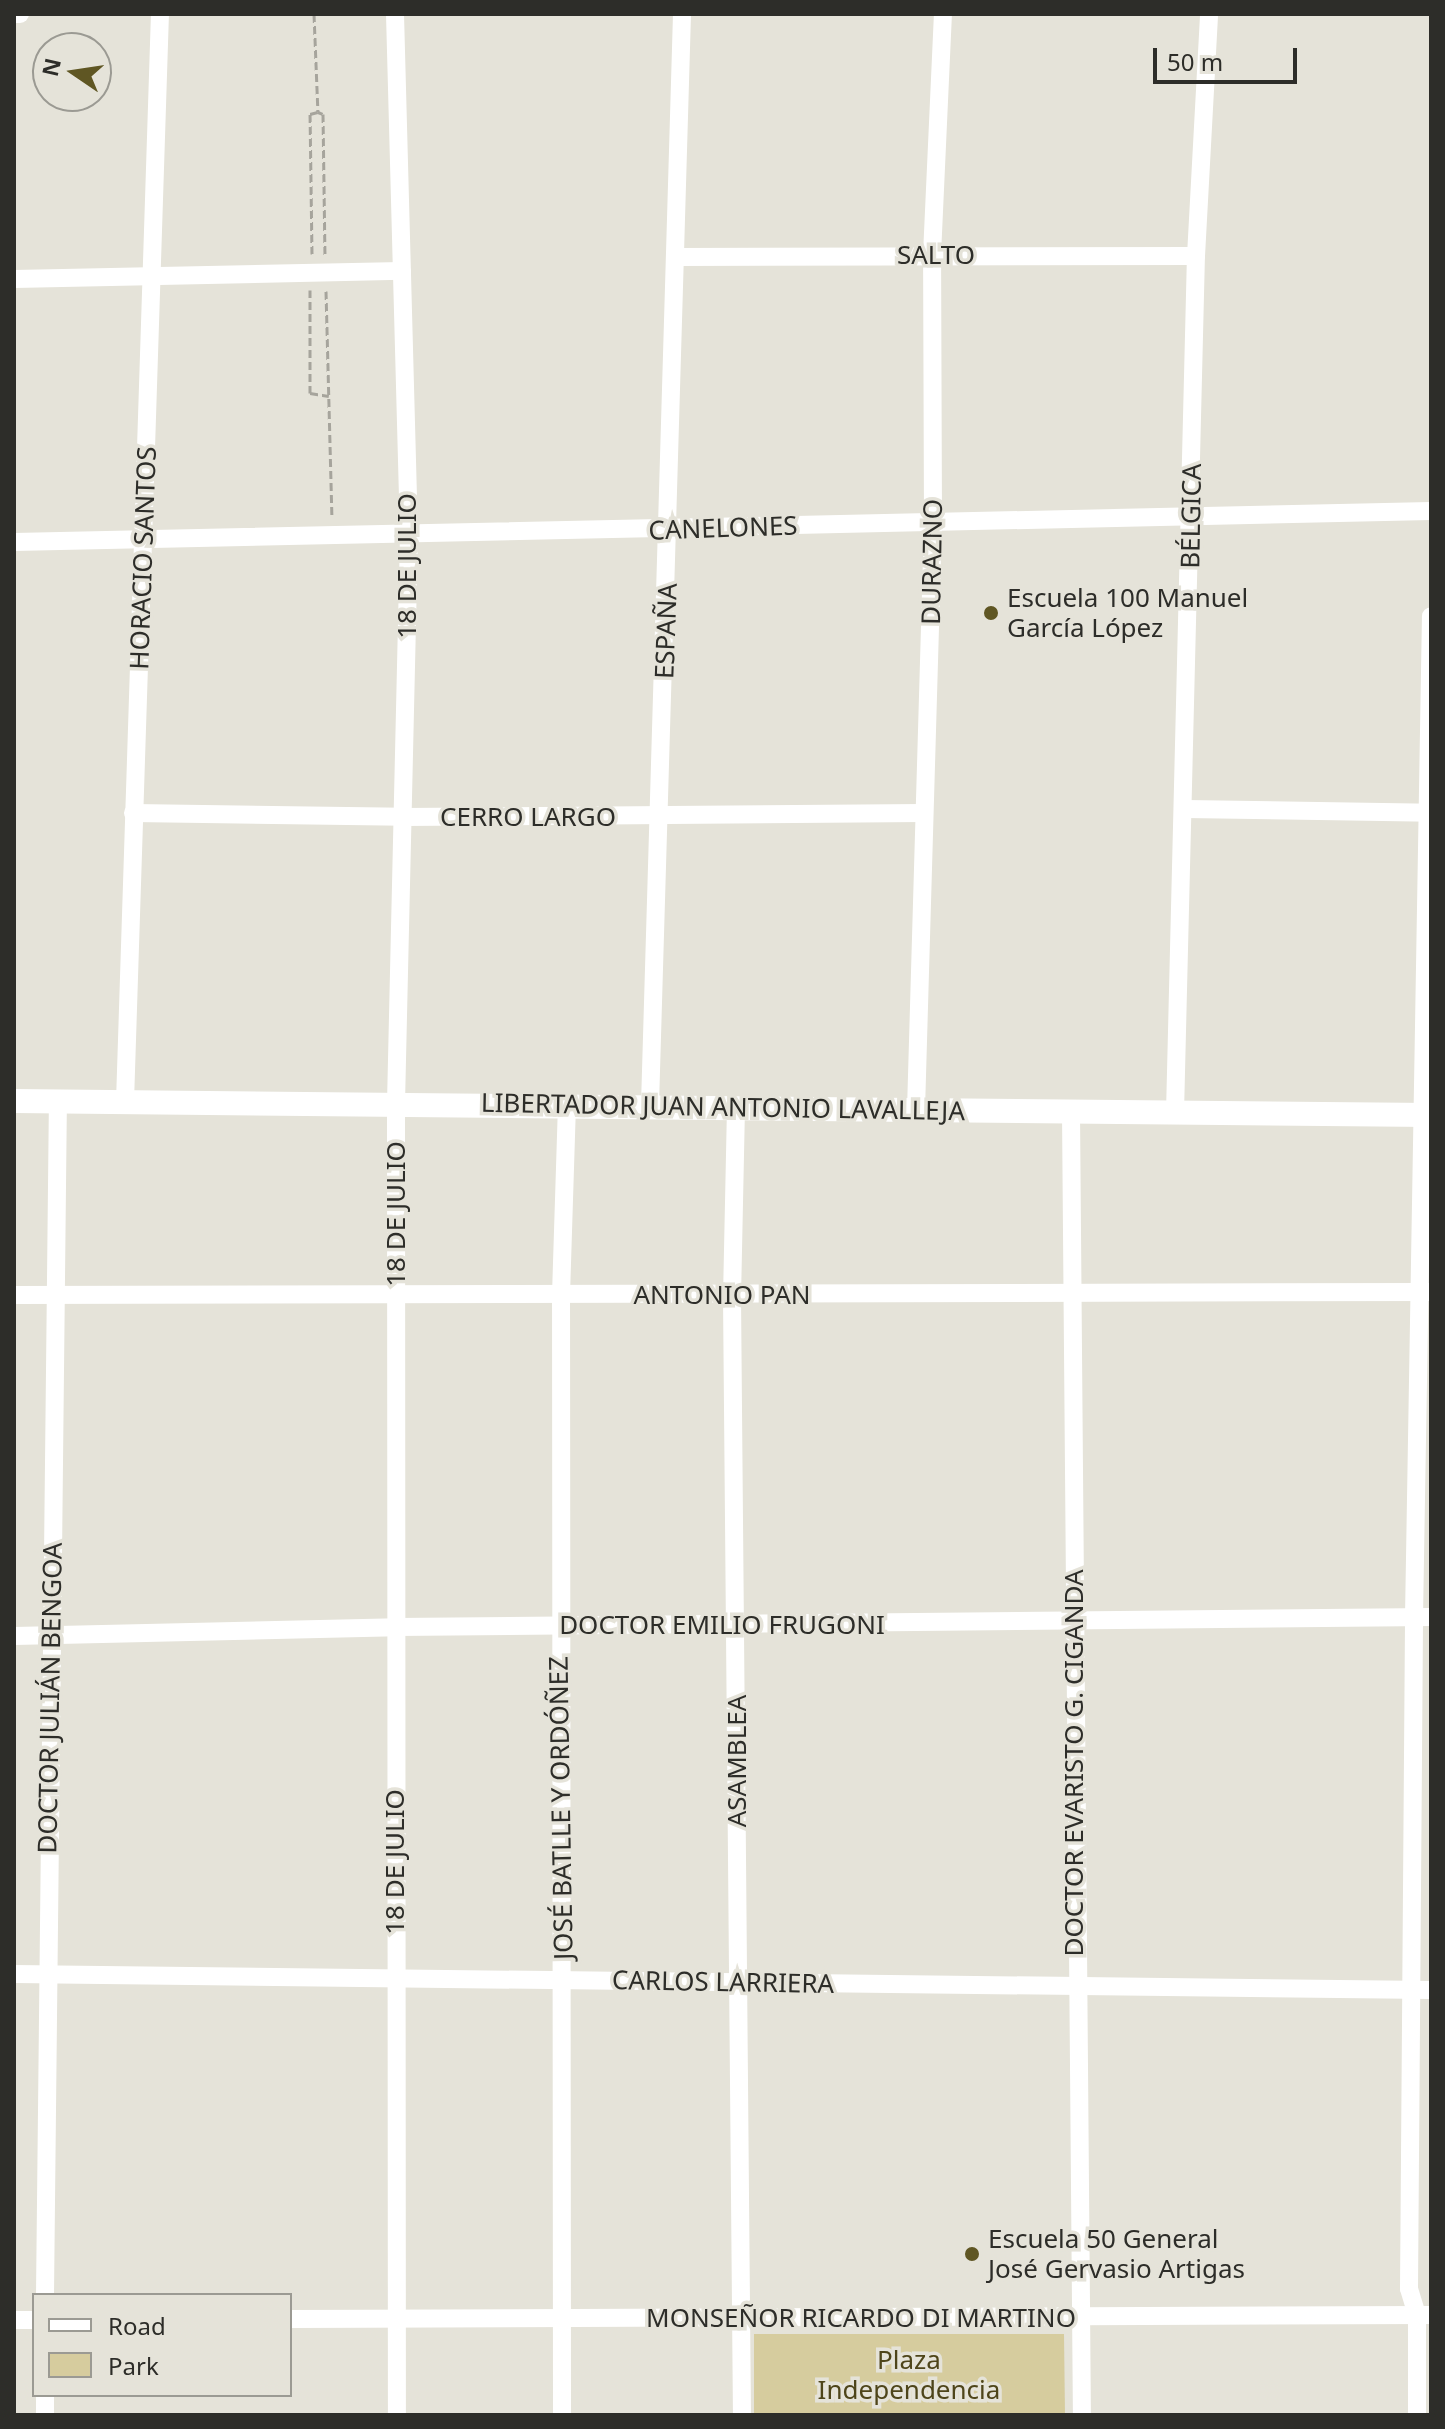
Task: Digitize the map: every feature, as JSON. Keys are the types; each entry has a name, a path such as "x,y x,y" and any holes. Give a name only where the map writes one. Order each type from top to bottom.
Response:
{"street":[{"path":"14,14 20,14"},
{"name":"HORACIO SANTOS","path":"125,1102 154,276 160,14"},
{"name":"18 DE JULIO","path":"395,14 409,535 396,1104 394,1979 397,2415"},
{"name":"ESPAÑA","path":"650,1105 682,14"},
{"name":"DURAZNO","path":"916,1110 933,522 932,255 943,14"},
{"name":"BÉLGICA","path":"1175,1113 1185,809 1196,256 1209,14"},
{"name":"SALTO","path":"677,257 1196,256"},
{"path":"14,279 402,271"},
{"name":"CANELONES","path":"14,542 1431,511"},
{"path":"1417,2415 1424,2315 1409,2289 1422,1990 1431,616"},
{"path":"1185,809 1429,813"},
{"name":"CERRO LARGO","path":"133,813 659,817 924,813"},
{"name":"LIBERTADOR JUAN ANTONIO LAVALLEJA","path":"14,1101 1426,1115"},
{"name":"DOCTOR JULIÁN BENGOA","path":"45,2293 58,1102"},
{"name":"JOSÉ BATLLE Y ORDÓÑEZ","path":"562,2415 563,1980 559,1626 561,1295 567,1105"},
{"name":"ASAMBLEA","path":"736,1107 732,1296 742,2415"},
{"name":"DOCTOR EVARISTO G. CIGANDA","path":"1071,1112 1075,1989 1082,2415"},
{"name":"ANTONIO PAN","path":"14,1295 395,1293 732,1296 1426,1292"},
{"name":"DOCTOR EMILIO FRUGONI","path":"14,1636 396,1627 1073,1623 1423,1617"},
{"name":"CARLOS LARRIERA","path":"14,1974 1075,1989 1422,1990"},
{"name":"MONSEÑOR RICARDO DI MARTINO","path":"292,2319 1424,2315"}],"path":[{"path":"314,14 318,112"},
{"path":"329,396 310,393 318,271 323,114 318,112 310,114 314,247 318,271 329,396 333,536"}],"green space":[{"name":"Plaza Independencia","path":"754,2334 1064,2334 1065,2415 754,2415"}],"place":[{"name":"Escuela 100 Manuel García López","path":"991,613"},
{"name":"Escuela 50 General José Gervasio Artigas","path":"972,2254"}]}
